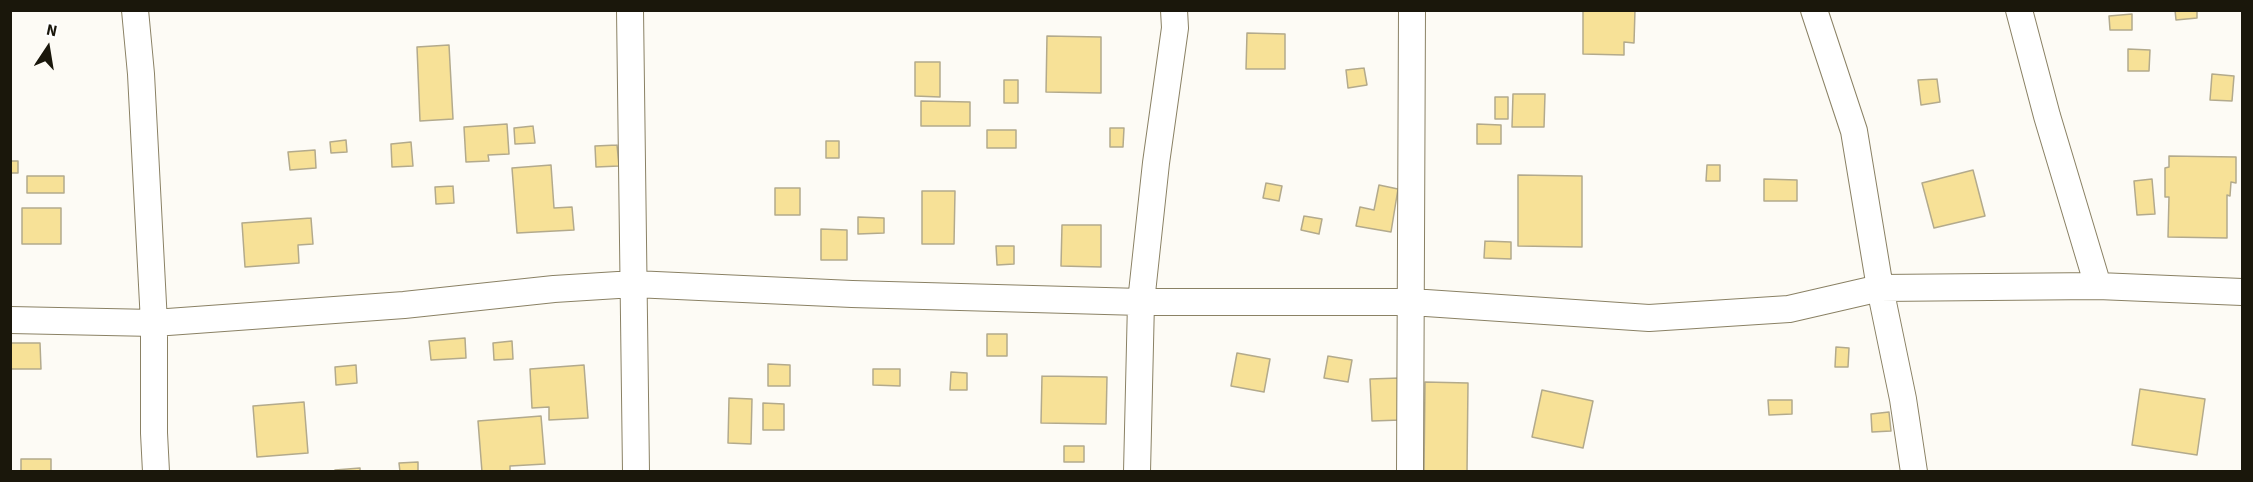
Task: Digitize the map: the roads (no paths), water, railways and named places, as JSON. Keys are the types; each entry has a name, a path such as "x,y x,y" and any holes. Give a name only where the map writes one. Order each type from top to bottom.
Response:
{"street":[{"path":"135,10 141,74 154,322 156,471"},
{"path":"630,10 636,471"},
{"path":"1137,471 1141,302 1156,163 1175,28 1174,10"},
{"path":"1410,471 1412,10"},
{"path":"1814,10 1854,131 1914,471"},
{"path":"2019,10 2047,116 2098,286"},
{"path":"10,320 154,322 404,305 554,289 634,284 852,294 1141,302 1410,302 1649,318 1789,309 1880,288 2098,286 2242,292"}]}
